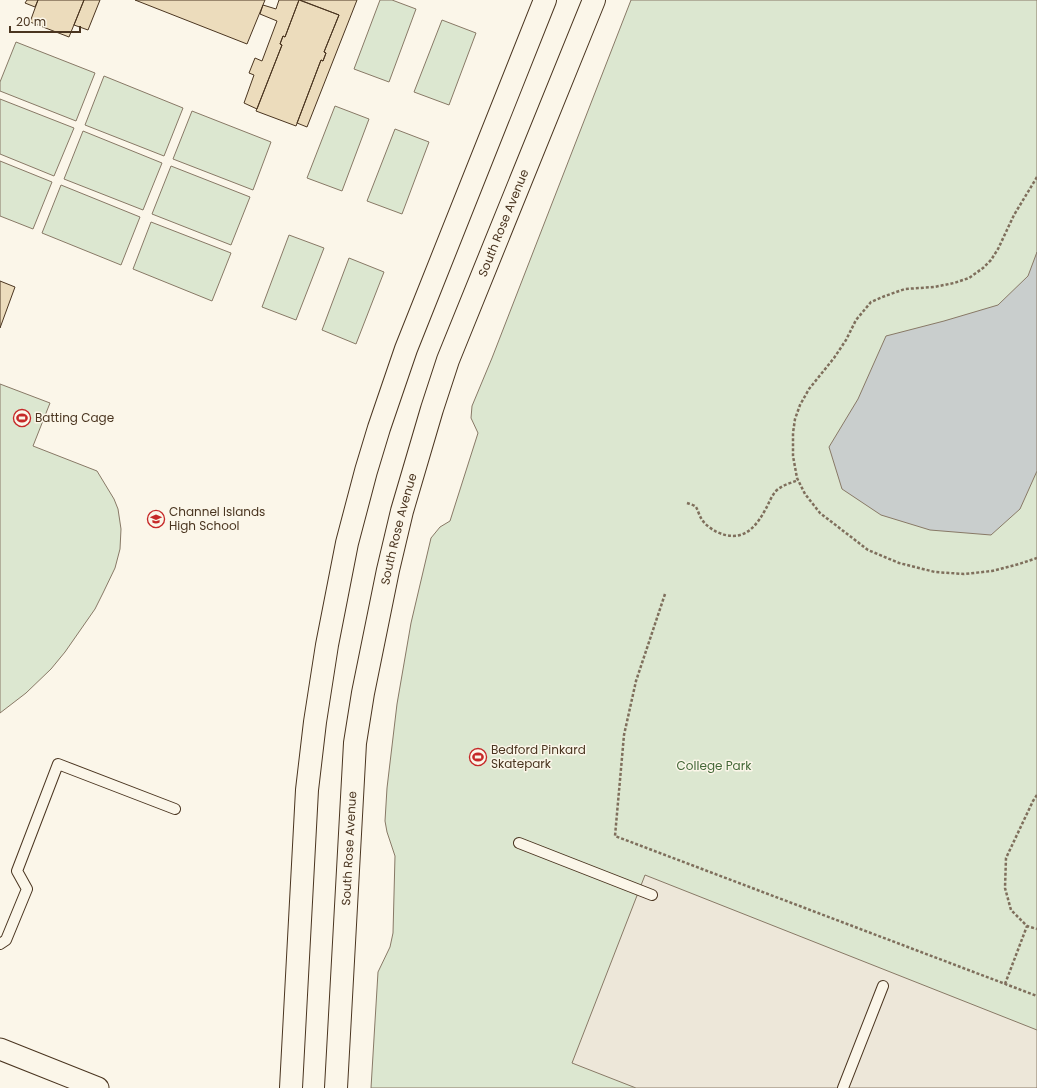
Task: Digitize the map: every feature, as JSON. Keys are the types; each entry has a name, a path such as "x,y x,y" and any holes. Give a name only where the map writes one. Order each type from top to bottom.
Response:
{"main road":[{"path":"292,1088 307,790 315,722 327,645 347,543 388,399 406,349 545,0"},
{"name":"South Rose Avenue","path":"336,1088 355,744 363,693 388,570 402,511 448,360 594,0"}],"street":[{"path":"0,1050 98,1088"}],"lane":[{"path":"0,944 6,940 27,889 17,871 58,764 176,809"},
{"path":"519,843 652,895"},
{"path":"843,1088 883,986"}],"path":[{"path":"1037,176 1014,215 998,249 991,260 983,268 969,278 954,283 934,287 905,289 871,302 856,320 846,340 834,358 809,389 800,405 795,419 793,433 793,456 798,480 805,494 820,513 868,550 898,563 935,572 964,574 992,571 1037,558"},
{"path":"687,503 696,507 701,519 708,527 728,536 738,536 750,531 757,523 765,512 769,500 777,490 798,480"},
{"path":"664,594 636,681 624,735 616,836 1037,996"},
{"path":"1037,795 1022,822 1006,858 1005,888 1012,910 1026,926 1037,929"},
{"path":"1004,984 1026,926"}],"green space":[{"path":"380,0 392,0 416,9 389,82 354,69"},
{"name":"College Park","path":"631,0 1037,0 1037,1088 371,1088 378,972 390,947 393,933 395,856 385,821 387,788 397,704 411,623 431,538 440,527 450,521 478,433 471,418 472,406"},
{"path":"442,20 476,33 449,105 414,92"},
{"path":"16,42 95,73 76,121 0,91 0,82"},
{"path":"104,76 183,108 164,156 85,125"},
{"path":"0,99 74,128 54,176 0,154"},
{"path":"335,106 369,119 342,191 307,178"},
{"path":"192,111 271,142 253,190 173,159"},
{"path":"395,129 429,142 402,214 367,201"},
{"path":"83,131 162,163 143,210 64,179"},
{"path":"0,161 52,182 33,229 0,216"},
{"path":"171,166 250,197 231,245 152,214"},
{"path":"61,185 140,217 121,265 42,233"},
{"path":"151,222 231,253 212,301 133,269"},
{"path":"289,235 324,248 296,320 262,307"},
{"path":"349,258 384,272 356,344 322,330"},
{"path":"0,384 50,403 33,446 97,471 114,499 118,509 121,529 120,549 115,568 95,609 65,652 51,669 26,693 0,713"}],"shaded area":[{"path":"1037,252 1037,471 1020,509 991,535 930,530 881,515 842,489 829,447 858,399 886,336 998,305 1028,276"},
{"path":"645,875 1037,1030 1037,1088 636,1088 572,1063"}],"building":[{"path":"27,0 38,0 35,7 25,3"},
{"path":"38,0 84,0 69,37 30,22"},
{"path":"84,0 100,0 88,30 74,25"},
{"path":"135,0 265,0 247,44"},
{"path":"279,0 299,0 285,37 283,36 280,44 282,45 257,109 244,103 254,75 249,73 255,58 262,61 277,21 260,14 263,5 276,9"},
{"path":"299,0 339,15 324,52 326,53 323,61 321,60 296,126 256,111 282,45 280,44 283,36 285,37"},
{"path":"300,0 357,0 307,127 297,123 321,60 323,61 326,53 324,52 339,15"},
{"path":"0,281 15,287 0,328"}],"place":[{"name":"Batting Cage","path":"22,418"},
{"name":"Channel Islands High School","path":"156,519"},
{"name":"Bedford Pinkard Skatepark","path":"478,757"}]}
